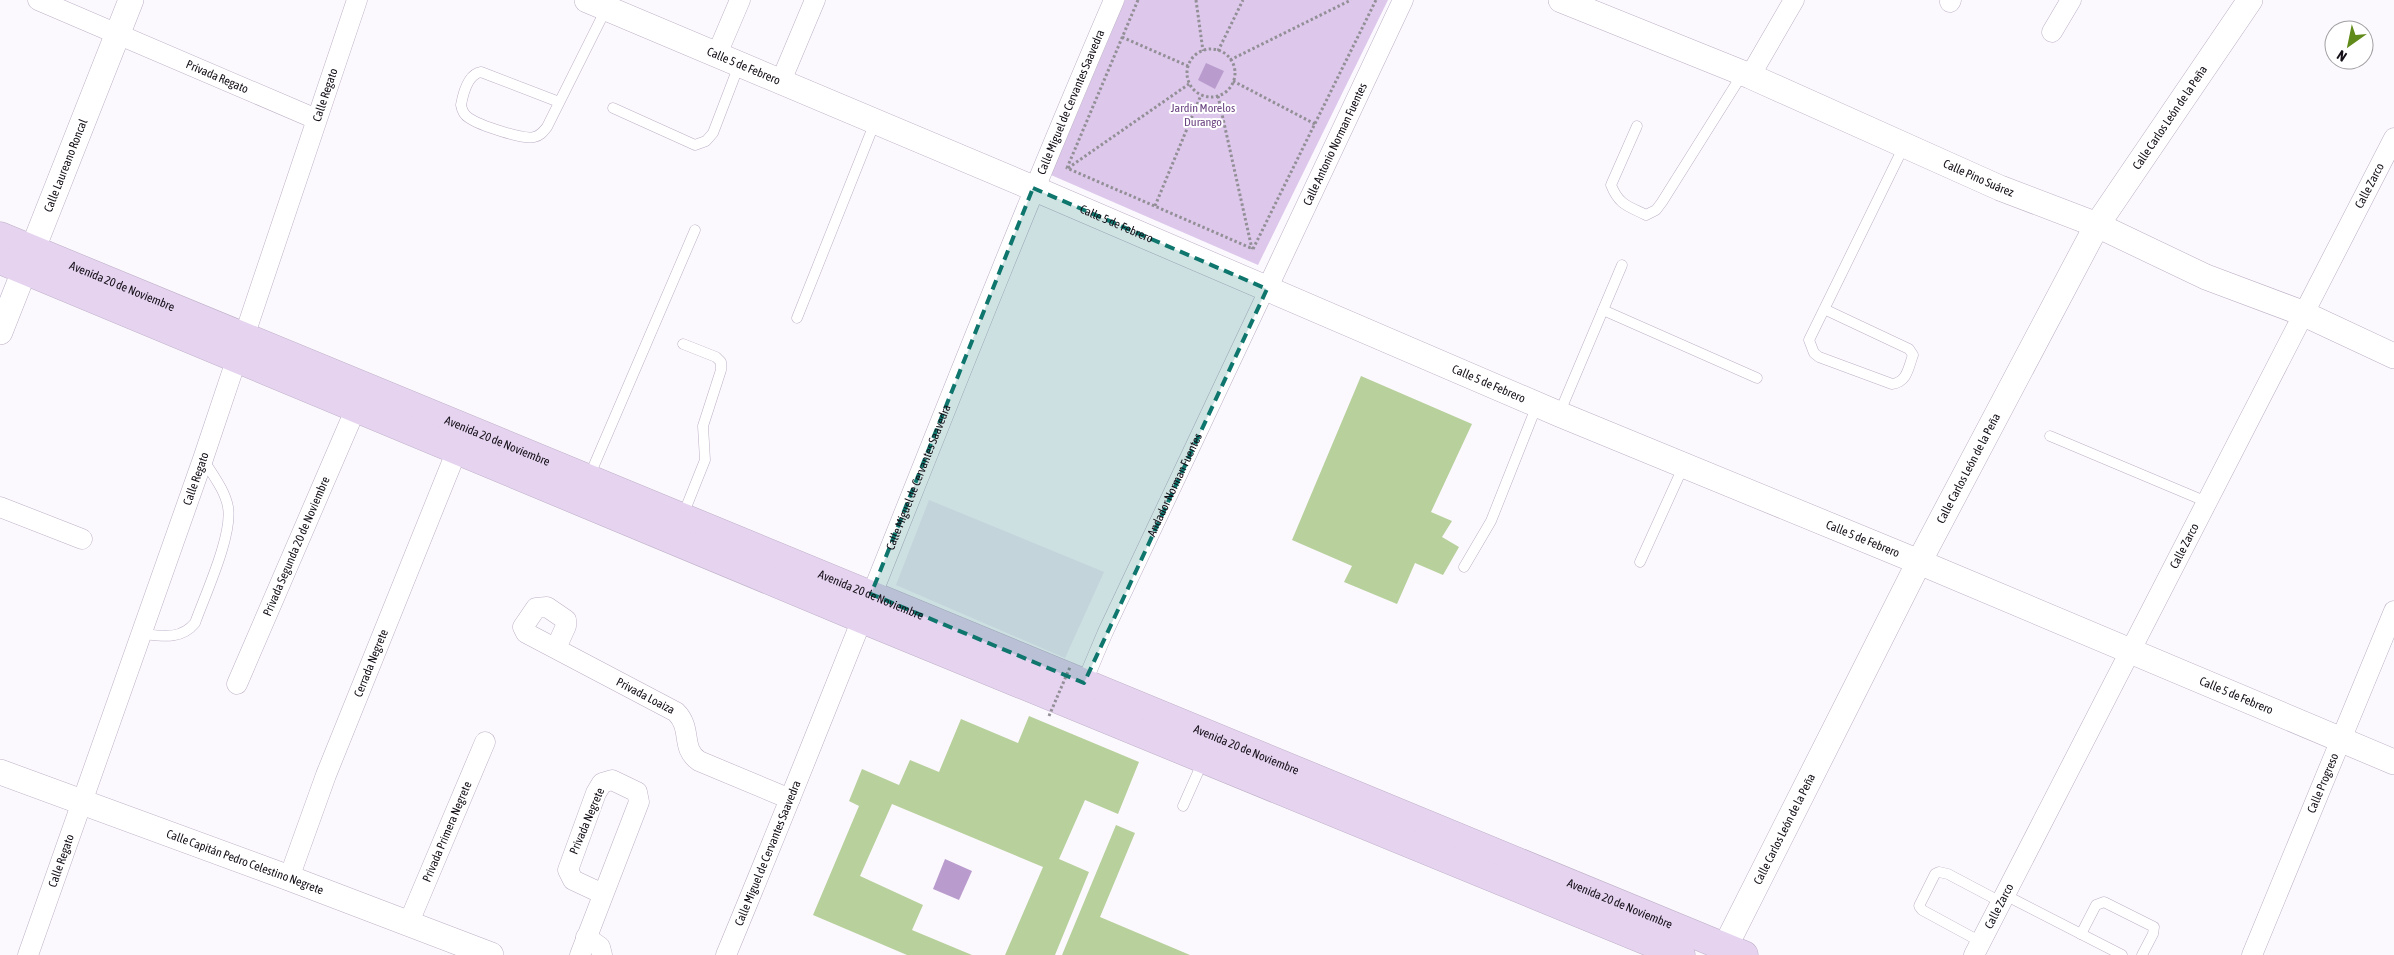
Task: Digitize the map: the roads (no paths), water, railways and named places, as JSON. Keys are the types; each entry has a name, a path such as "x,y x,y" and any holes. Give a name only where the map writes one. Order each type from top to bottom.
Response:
{"main road":[{"name":"Avenida 20 de Noviembre","path":"0,236 19,260 241,348 589,478 682,516 866,606 1204,758 1681,955"},
{"name":"Avenida 20 de Noviembre","path":"241,348 356,408 457,450 866,606 1077,675 1730,952"}],"street":[{"name":"Privada Regato","path":"38,0 316,119"},
{"name":"Calle Laureano Roncal","path":"0,332 19,260 118,34 131,0"},
{"name":"Calle Regato","path":"28,955 203,459 357,0"},
{"path":"717,54 740,0"},
{"path":"781,81 814,0"},
{"name":"Calle Miguel de Cervantes Saavedra","path":"726,955 1033,188 1114,0"},
{"name":"Calle Antonio Norman Fuentes","path":"1268,289 1403,0"},
{"name":"Calle Pino Suárez","path":"1561,0 1746,75 2000,188 2097,225 2206,276 2302,313 2394,356"},
{"path":"1746,75 1794,0"},
{"path":"2052,32 2071,0"},
{"name":"Calle Carlos León de la Peña","path":"1730,952 1919,562 2097,225 2250,0"},
{"name":"Calle 5 de Febrero","path":"596,4 876,121 1548,410 1919,562 2394,762"},
{"name":"Calle Zarco","path":"1977,949 2302,313 2394,138"},
{"name":"Andador Norman Fuentes","path":"1077,675 1104,633 1268,289"},
{"name":"Privada Segunda 20 de Noviembre","path":"237,684 356,408"},
{"name":"Cerrada Negrete","path":"289,878 326,775 457,450"},
{"path":"0,507 82,539"},
{"name":"Calle Progreso","path":"2252,955 2394,611"},
{"name":"Privada Loaiza","path":"556,648 676,712 686,725 688,749 692,756 790,799"},
{"name":"Privada Primera Negrete","path":"408,922 485,742"},
{"name":"Calle Capitán Pedro Celestino Negrete","path":"0,772 408,922 491,955"},
{"name":"Privada Negrete","path":"602,955 600,947 583,946 639,802 637,792 634,789 612,780 602,783 596,793 568,870 573,880 603,894"}],"lane":[{"path":"559,102 481,72 475,73 471,78 461,105 467,117 475,122 524,137 535,137 546,127 559,102 596,4"},
{"path":"613,108 695,145 706,141 713,133 740,64"},
{"path":"1638,126 1611,185 1616,197 1624,204 1646,215 1656,210 1662,202 1746,75"},
{"path":"797,318 876,121"},
{"path":"1824,309 1909,349 1912,355 1906,378 1900,383 1892,384 1819,356 1814,352 1809,340 1824,309 1904,146"},
{"path":"589,478 696,230"},
{"path":"1464,567 1491,521 1548,410 1603,310 1622,265"},
{"path":"1603,310 1757,378"},
{"path":"682,516 705,460 703,426 721,370 721,362 716,357 683,344"},
{"path":"2050,436 2207,502"},
{"path":"142,634 169,636 182,634 195,623 227,532 228,506 224,494 203,459"},
{"path":"1640,562 1684,465"},
{"path":"1183,806 1204,758"},
{"path":"1977,949 1919,906 1935,874 1939,872 1948,874 2081,934 2122,955"},
{"path":"2081,934 2096,905 2104,902 2154,927 2153,934 2142,955"}],"park label":[{"name":"Jardín Morelos Durango","path":"1203,115"}]}
